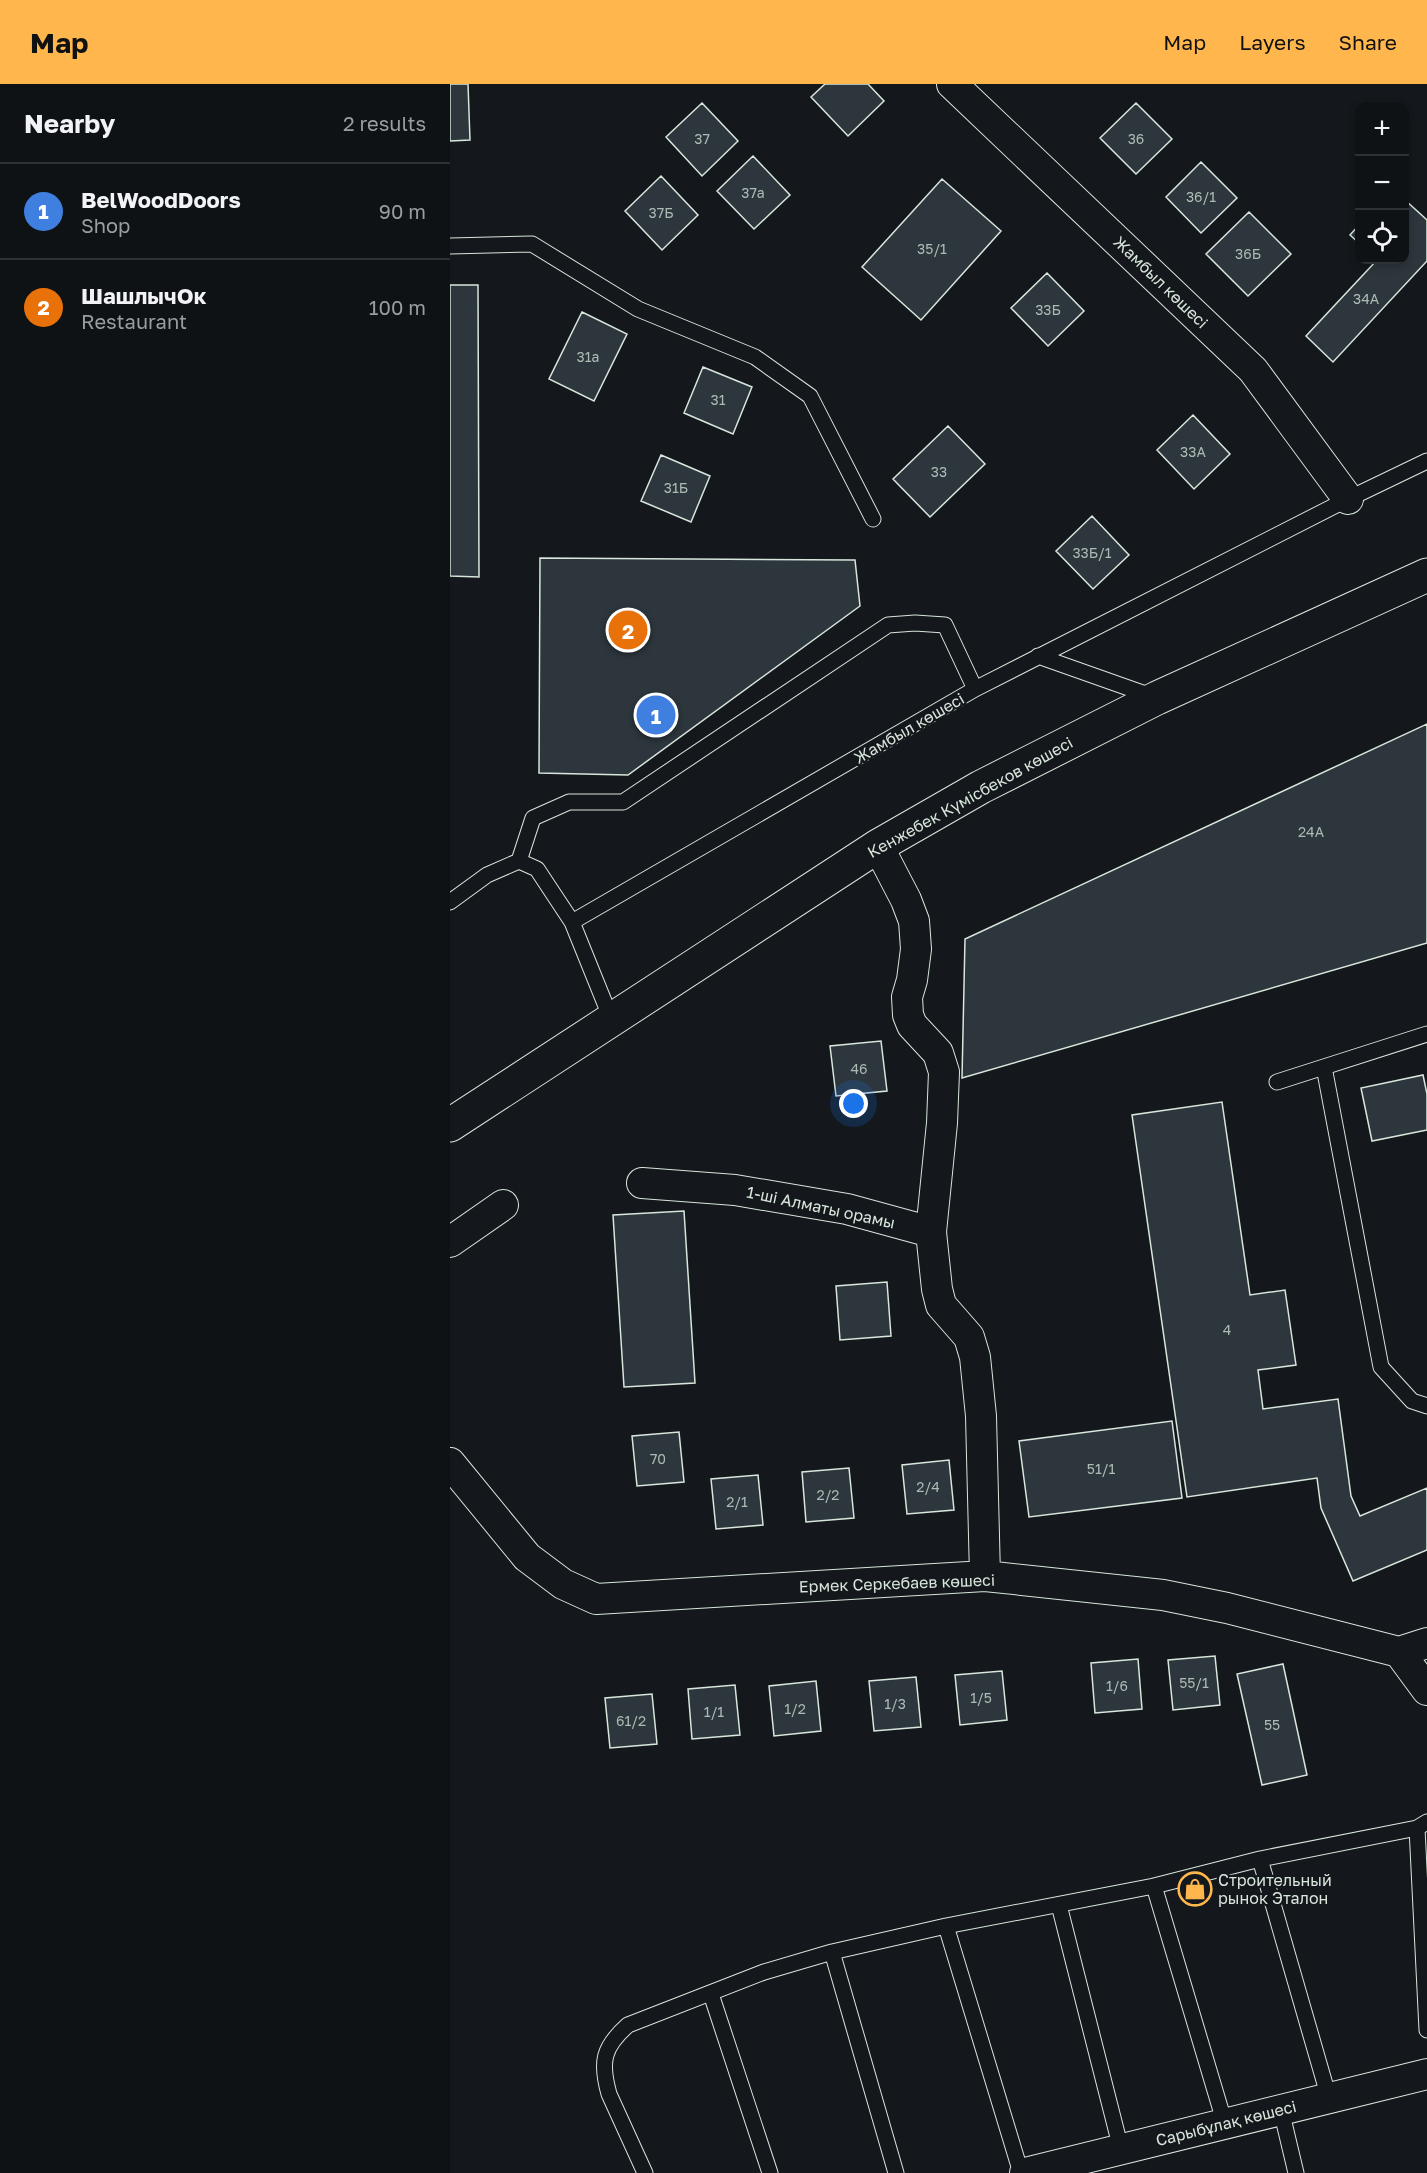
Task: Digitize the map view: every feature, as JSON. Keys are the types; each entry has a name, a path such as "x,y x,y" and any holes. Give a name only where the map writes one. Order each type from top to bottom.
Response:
{"street":[{"name":"Жамбыл көшесі","path":"952,84 1253,370 1348,499"},
{"name":"Кенжебек Күмісбеков көшесі","path":"450,1125 878,846 981,787 1157,698 1427,576"},
{"path":"878,846 906,900 914,921 916,949 907,997 908,1015 912,1025 938,1053 944,1072 942,1124 931,1232 941,1305 969,1337 975,1357 981,1416 985,1576"},
{"name":"1-ші Алматы орамы","path":"642,1183 735,1190 847,1209 931,1232"},
{"path":"450,1242 503,1205"},
{"name":"Ермек Серкебаев көшесі","path":"450,1463 527,1557 563,1584 596,1599 985,1576 1163,1594 1399,1652"},
{"path":"1427,1643 1399,1652 1427,1690"},
{"name":"Сарыбұлақ көшесі","path":"1025,2173 1427,2074"}],"lane":[{"path":"450,246 532,244 638,309 755,357 810,396 873,519"},
{"name":"Жамбыл көшесі","path":"572,922 975,689 1427,461"},
{"path":"519,861 532,818 569,802 623,802 888,626 915,623 945,625 975,689"},
{"path":"1038,656 1157,698"},
{"path":"450,902 487,875 519,861 537,868 572,922 612,1021"},
{"path":"1277,1082 1427,1034"},
{"path":"1324,1067 1381,1367 1412,1401 1427,1406"},
{"path":"645,2173 605,2081 604,2065 607,2049 614,2038 628,2025 764,1972 832,1952 946,1926 1154,1886 1260,1859 1422,1825 1427,2030"},
{"path":"1260,1859 1329,2098"},
{"path":"1154,1886 1225,2124"},
{"path":"1059,1905 1122,2149"},
{"path":"946,1926 1021,2173"},
{"path":"832,1952 896,2173"},
{"path":"711,1994 770,2173"},
{"path":"1281,2110 1296,2173"}],"building":[{"path":"450,84 468,84 470,140 450,141"},
{"path":"825,84 868,84 884,101 848,136 811,97"},
{"path":"702,103 738,141 702,176 666,137"},
{"path":"1136,103 1172,139 1136,174 1100,138"},
{"path":"753,156 790,195 754,229 717,191"},
{"path":"1201,162 1237,198 1201,233 1166,197"},
{"path":"661,176 698,215 662,250 625,211"},
{"path":"942,179 1001,231 921,320 862,267"},
{"path":"1409,204 1427,220 1427,261 1333,362 1306,336 1373,264 1409,264"},
{"path":"1249,212 1291,254 1248,296 1206,254"},
{"path":"1355,230 1355,240 1350,235"},
{"path":"1047,273 1084,311 1048,346 1011,308"},
{"path":"450,285 478,285 479,577 450,576"},
{"path":"582,312 627,334 594,401 549,379"},
{"path":"703,367 752,387 733,434 684,413"},
{"path":"1193,415 1230,454 1194,489 1157,450"},
{"path":"948,426 985,464 930,517 893,479"},
{"path":"661,455 710,476 691,522 641,501"},
{"path":"1092,516 1129,555 1093,589 1056,551"},
{"path":"540,558 855,560 860,606 628,775 539,773"},
{"path":"1427,724 1427,943 962,1078 965,939"},
{"path":"881,1041 887,1091 836,1096 830,1046"},
{"path":"1423,1075 1427,1094 1427,1130 1372,1141 1361,1088"},
{"path":"1222,1102 1250,1295 1285,1290 1296,1365 1258,1370 1263,1409 1338,1399 1351,1496 1360,1516 1427,1488 1427,1550 1353,1581 1321,1508 1317,1478 1187,1497 1132,1115"},
{"path":"684,1211 695,1383 624,1387 613,1215"},
{"path":"887,1282 891,1336 840,1340 836,1286"},
{"path":"1172,1421 1182,1498 1029,1517 1019,1441"},
{"path":"679,1432 684,1482 637,1486 632,1436"},
{"path":"949,1460 954,1510 907,1514 902,1465"},
{"path":"849,1468 854,1518 806,1522 802,1472"},
{"path":"758,1475 763,1525 716,1529 711,1479"},
{"path":"1215,1656 1220,1705 1173,1710 1168,1660"},
{"path":"1138,1659 1142,1709 1095,1713 1091,1663"},
{"path":"1283,1664 1307,1775 1262,1785 1237,1674"},
{"path":"1002,1671 1007,1720 960,1725 955,1675"},
{"path":"916,1677 921,1727 874,1731 869,1681"},
{"path":"816,1681 821,1731 774,1736 769,1686"},
{"path":"735,1685 740,1735 692,1739 688,1689"},
{"path":"652,1694 657,1744 610,1748 605,1698"}],"place":[{"name":"ШашлычОк","path":"628,630"},
{"name":"BelWoodDoors","path":"656,715"},
{"name":"Строительный рынок Эталон","path":"1195,1889"}]}
